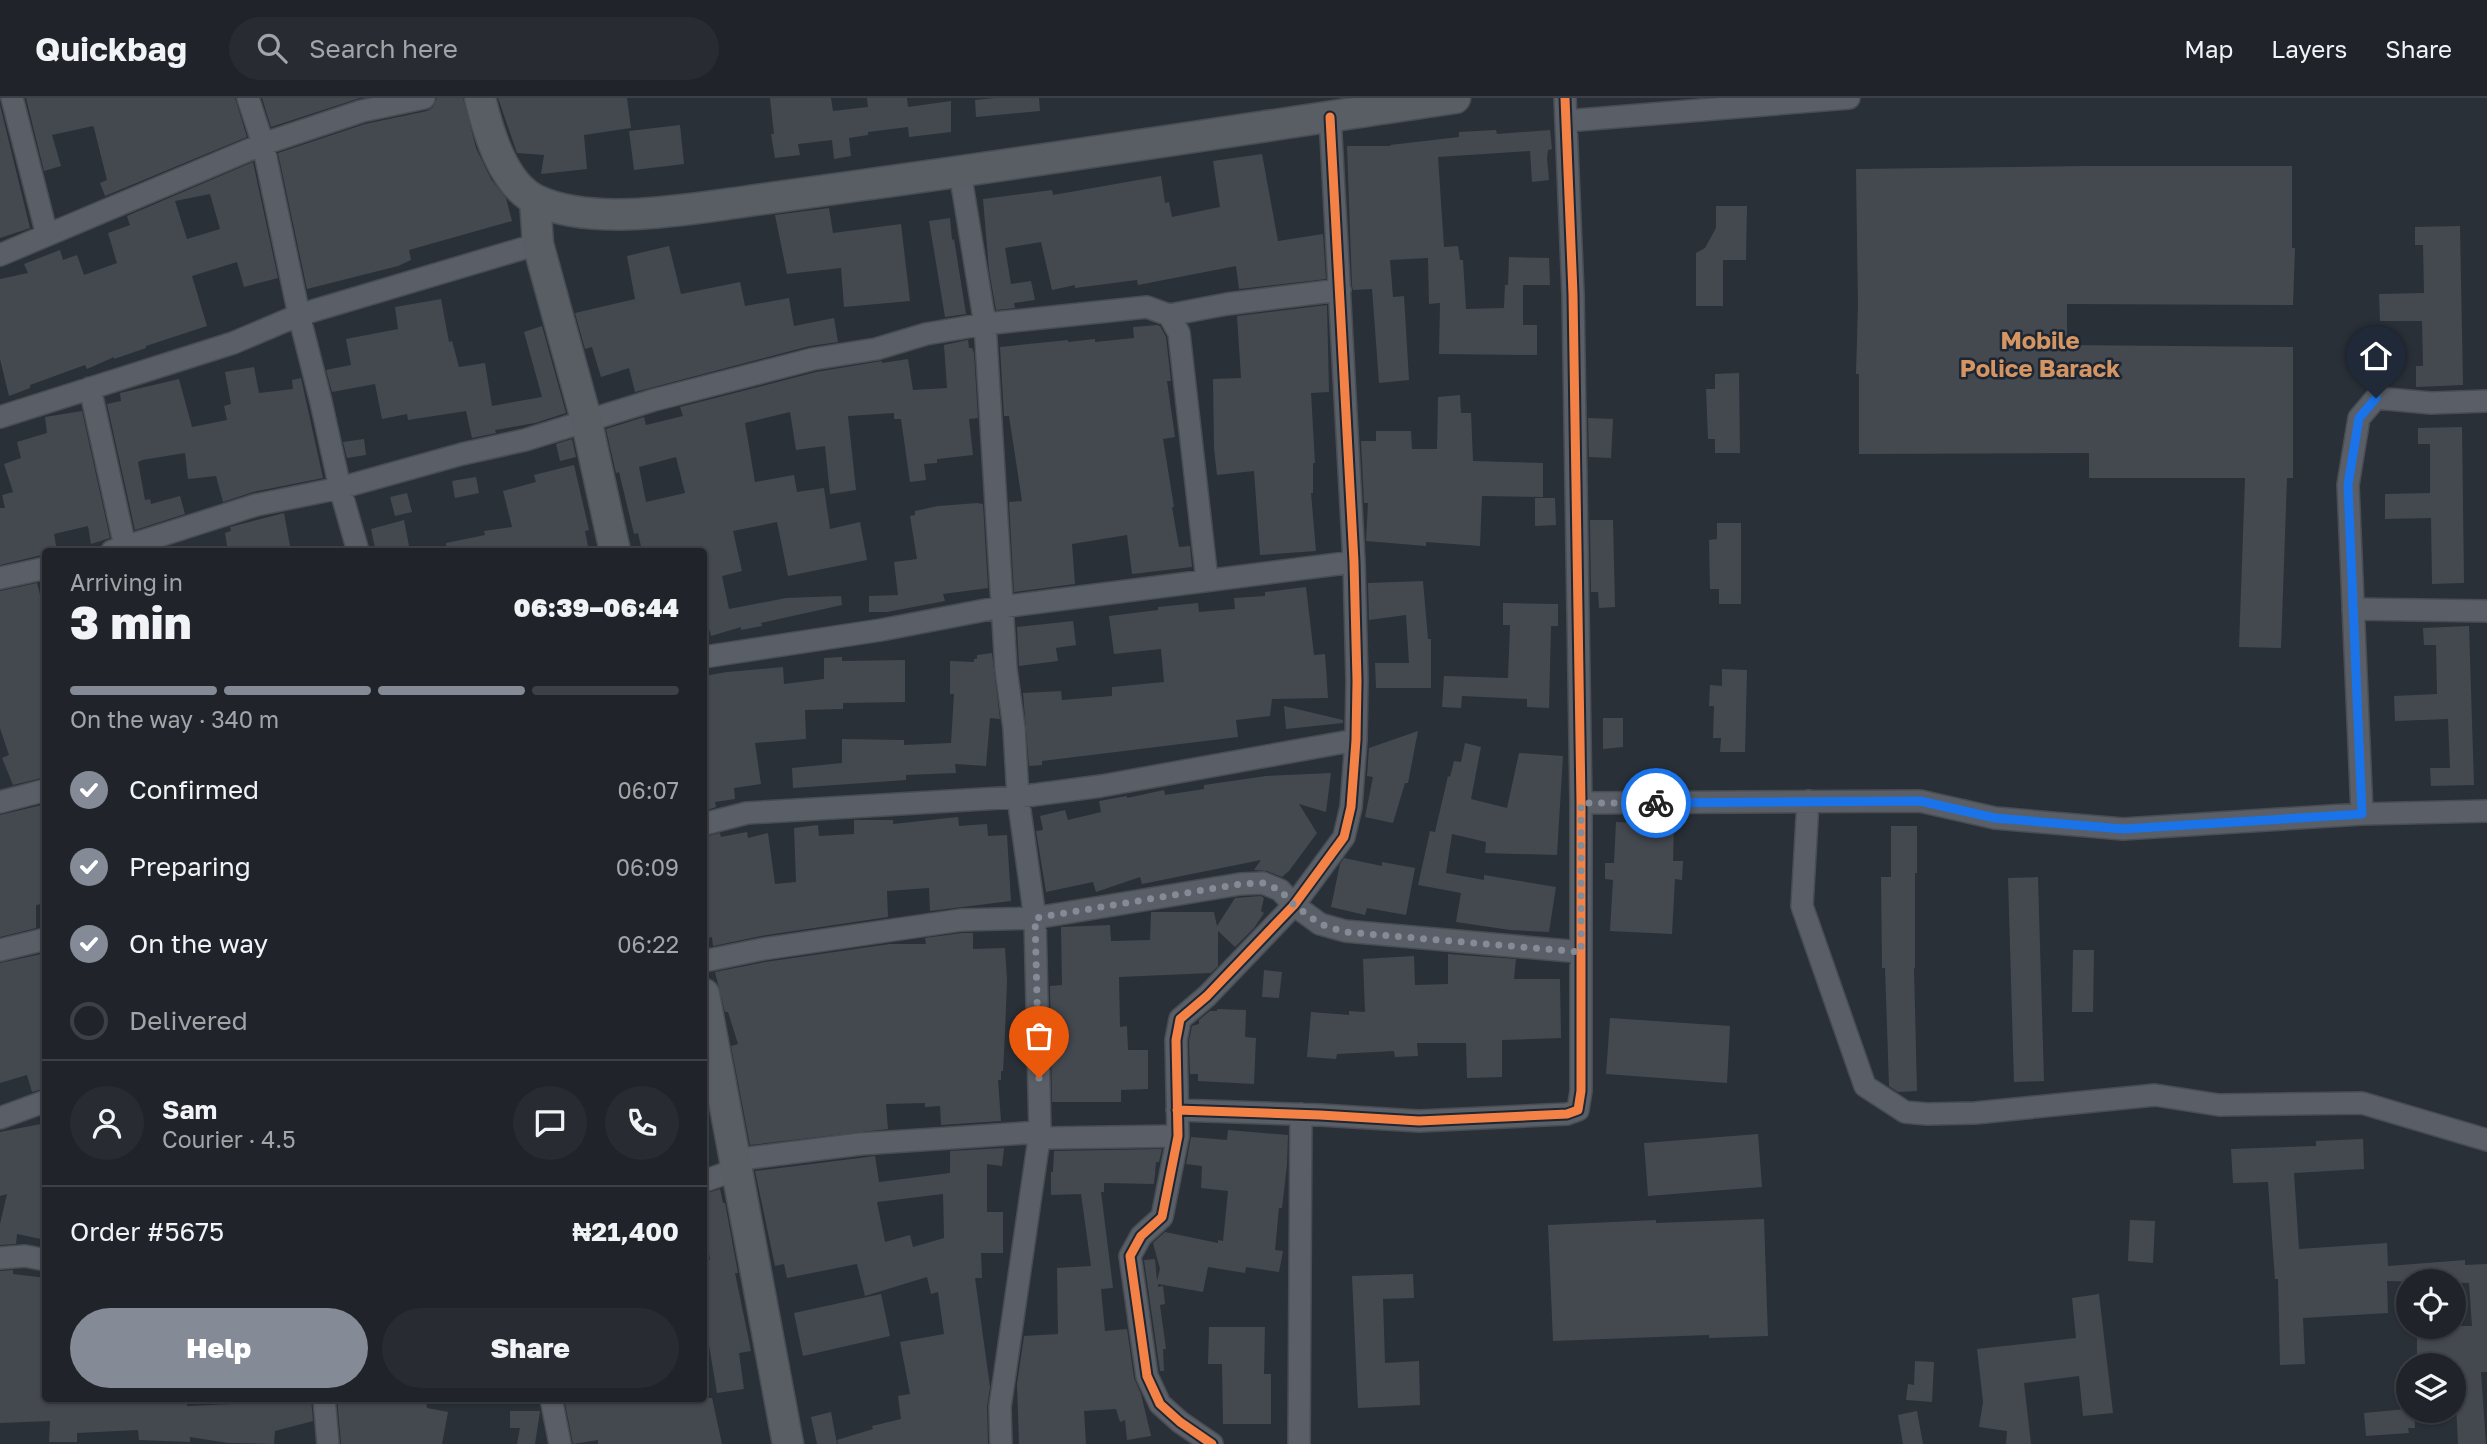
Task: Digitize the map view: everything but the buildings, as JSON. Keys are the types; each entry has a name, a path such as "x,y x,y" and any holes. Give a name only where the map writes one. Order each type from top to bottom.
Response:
{"street":[{"path":"12,98 47,235"},
{"path":"248,98 263,144 299,315 340,488 357,548"},
{"path":"0,255 263,144 362,111 424,98"},
{"path":"480,98 488,132 511,179 535,200 566,211 599,214 674,211 960,172 1455,98"},
{"path":"1177,1110 1419,1121 1567,1114 1578,1110 1581,1091 1581,803 1573,295 1565,98"},
{"path":"1566,121 1849,98"},
{"path":"1212,1444 1160,1404 1147,1376 1130,1256 1141,1236 1162,1217 1178,1136 1176,1040 1180,1019 1207,996 1294,905 1344,836 1351,807 1356,740 1354,562 1330,117"},
{"path":"960,172 985,324 1001,607 1018,797 1035,918 1040,1132 1000,1407 1001,1444"},
{"path":"535,200 538,243 586,419 614,548"},
{"path":"0,417 233,343 299,315 538,243"},
{"path":"127,548 256,505 340,488 462,454 525,440 586,419 813,359 876,349 926,334 985,324 1147,307 1169,315 1227,304 1340,290"},
{"path":"1169,315 1179,333 1207,580"},
{"path":"90,388 121,548"},
{"path":"2362,814 2348,485 2359,418 2376,398 2431,403 2487,401"},
{"path":"707,657 881,630 1001,607 1354,562"},
{"path":"0,578 42,569"},
{"path":"2353,608 2487,611"},
{"path":"707,823 747,813 1018,797 1101,786 1356,740"},
{"path":"0,802 42,791"},
{"path":"1808,801 1802,905 1865,1086 1905,1112 1975,1113 2155,1096 2219,1105 2362,1103 2487,1140"},
{"path":"1581,803 1920,801 1995,818 2123,829 2362,814 2487,811"},
{"path":"707,960 763,949 961,920 1035,918 1240,884 1263,883 1280,890 1294,905 1320,924 1345,932 1581,952"},
{"path":"0,950 42,940"},
{"path":"707,1011 788,1444"},
{"path":"0,1118 42,1102"},
{"path":"1299,1444 1301,1114"},
{"path":"707,1179 734,1165 860,1144 1040,1132 1047,1138 1178,1136"},
{"path":"0,1258 25,1256 42,1258"},
{"path":"324,1402 328,1444"},
{"path":"552,1402 560,1444"}],"cycle path":[{"path":"1177,1110 1419,1121 1567,1114 1578,1110 1581,1091 1581,803 1573,294 1565,98"},
{"path":"1212,1444 1160,1404 1147,1376 1130,1256 1141,1236 1162,1217 1178,1136 1176,1040 1180,1019 1207,996 1294,905 1344,837 1351,807 1357,681 1354,562 1330,117"}],"way so far":[{"path":"1039,1078 1035,918 1240,884 1263,883 1280,890 1294,905 1320,924 1345,932 1581,952 1581,803 1656,803"}],"district":[{"name":"Mobile Police Barack","path":"2040,355"}],"route":[{"path":"1656,803 1920,801 1995,818 2123,829 2362,814 2348,485 2359,418 2376,398"}]}
